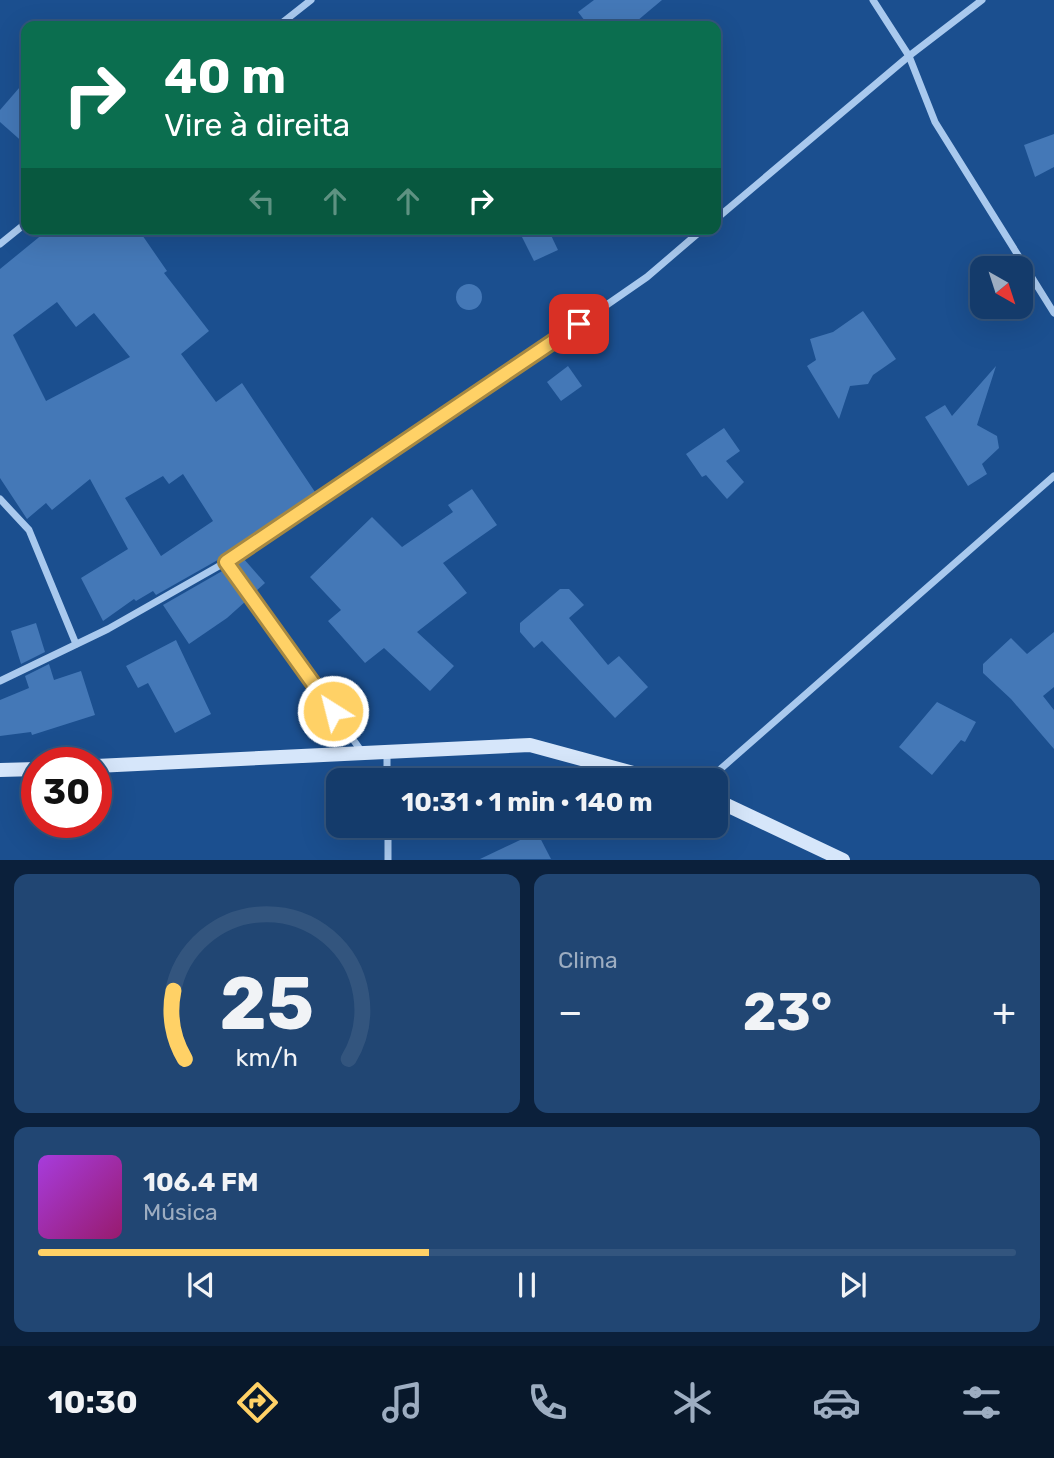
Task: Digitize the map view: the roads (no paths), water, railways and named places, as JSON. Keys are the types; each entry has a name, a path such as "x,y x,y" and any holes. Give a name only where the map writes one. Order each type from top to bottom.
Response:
{"main road":[{"path":"112,765 530,745 615,768"},
{"path":"0,771 21,770"},
{"path":"728,806 843,859"}],"street":[{"path":"284,21 311,0"},
{"path":"873,0 909,56 935,122 1054,313"},
{"path":"721,215 909,56 982,0"},
{"path":"0,244 21,227"},
{"path":"0,681 76,644 226,562 647,277 696,235"},
{"path":"722,768 1054,476"},
{"path":"0,499 29,530 76,644"},
{"path":"226,562 363,753"},
{"path":"387,752 387,768"},
{"path":"387,838 388,859"}]}
